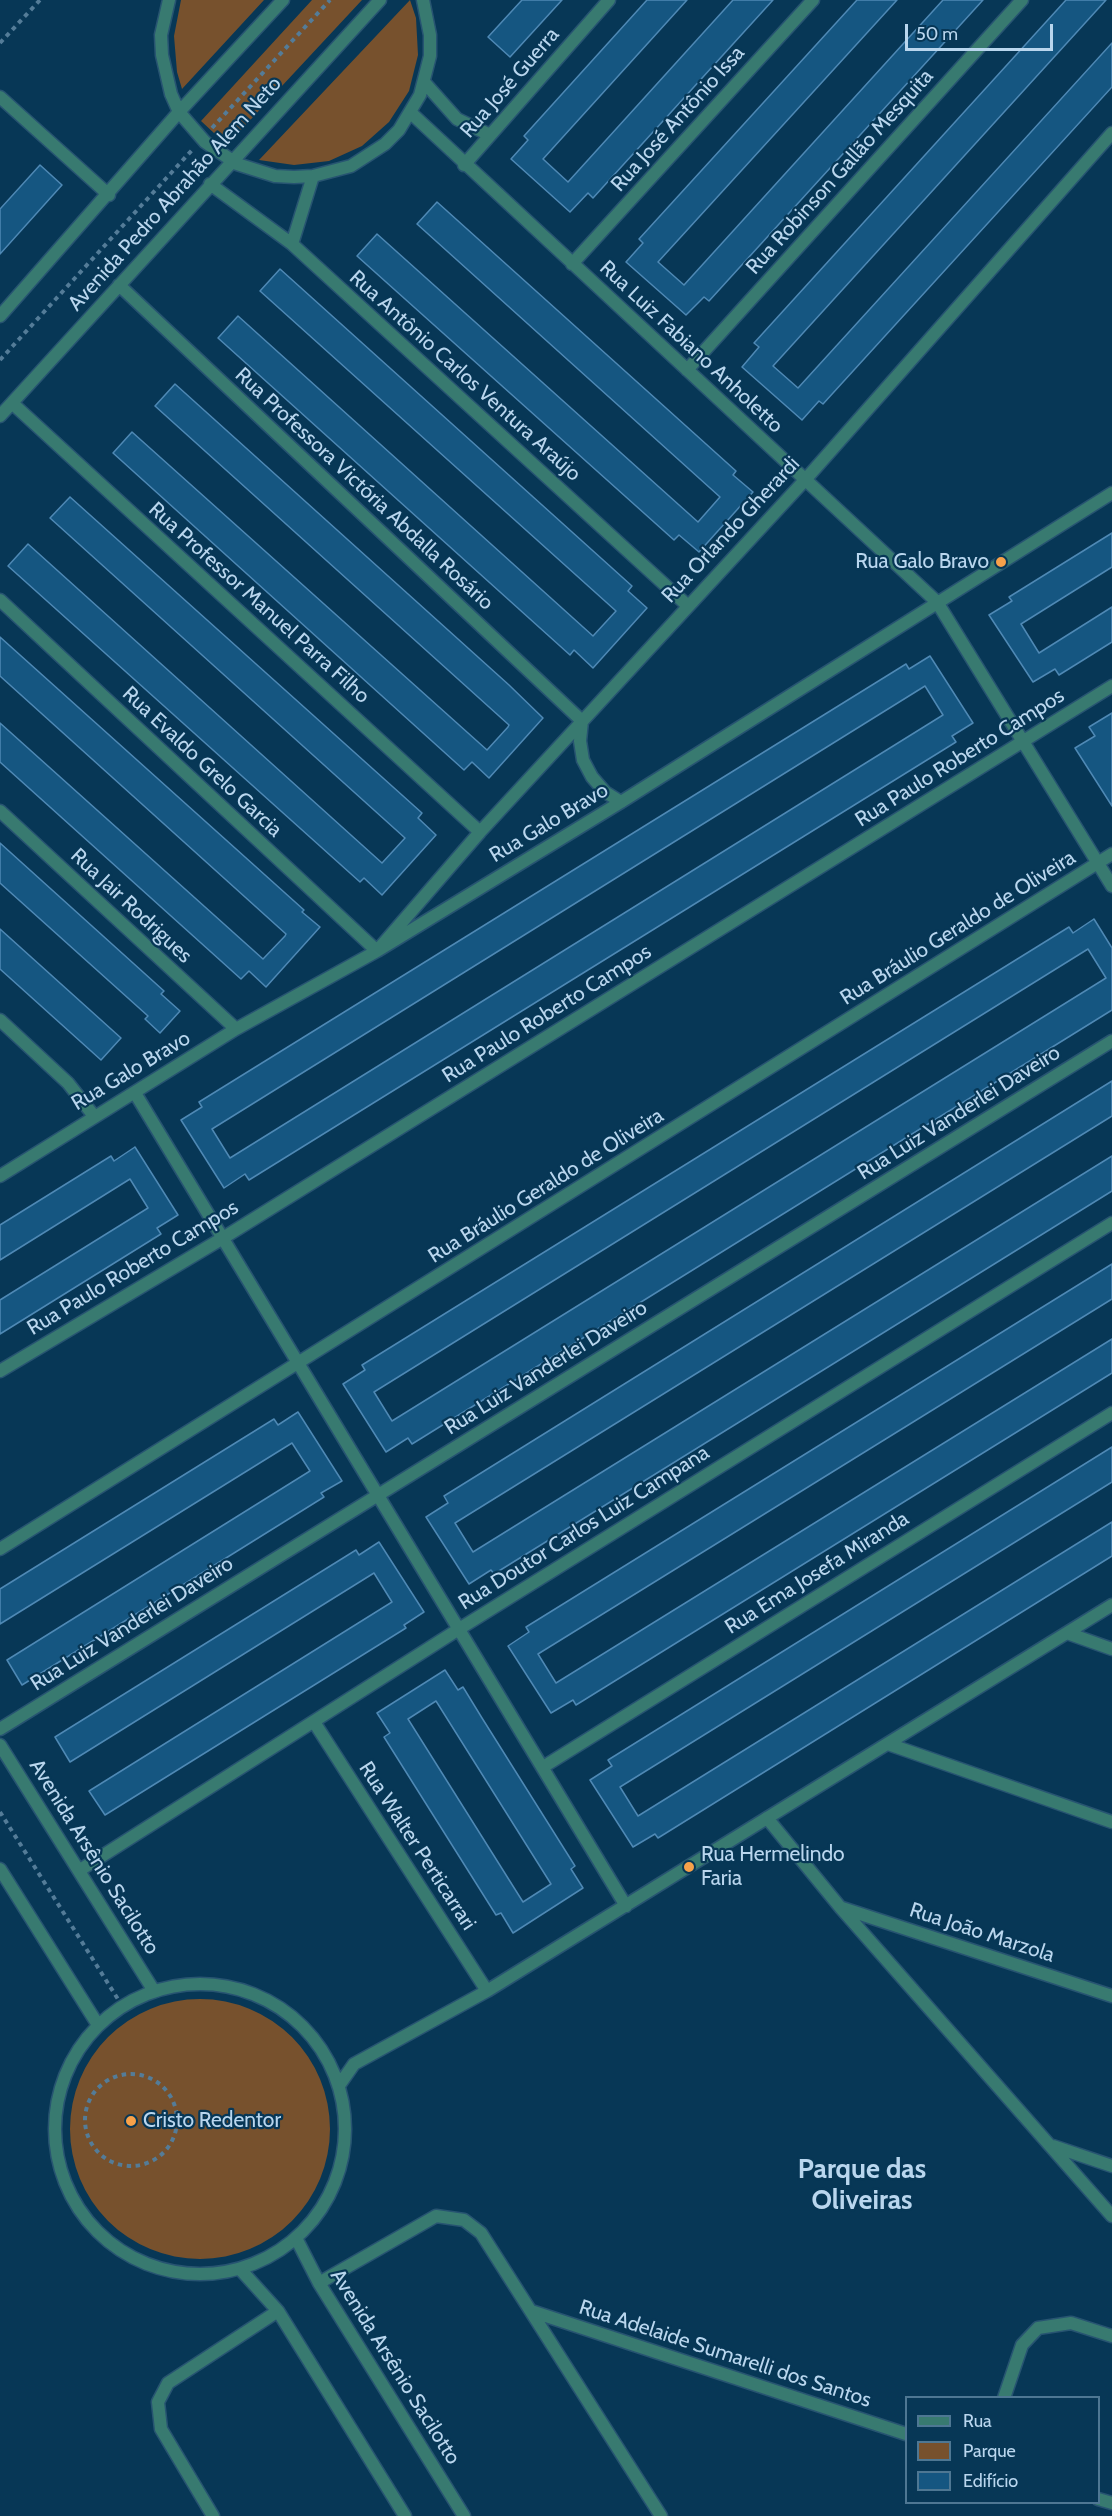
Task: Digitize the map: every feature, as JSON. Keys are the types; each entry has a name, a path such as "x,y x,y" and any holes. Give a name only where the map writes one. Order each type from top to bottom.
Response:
{"street":[{"path":"169,0 162,35 162,55 165,75 179,112 202,139 231,160 274,176 313,176 333,172 368,157 399,130 411,113 424,82 430,56 430,35 423,0"},
{"path":"0,316 109,195 179,112 283,0"},
{"name":"Avenida Pedro Abrahão Alem Neto","path":"0,416 231,160 380,0"},
{"name":"Rua José Guerra","path":"464,165 609,0"},
{"name":"Rua José Antônio Issa","path":"572,264 813,0"},
{"name":"Rua Robinson Gallão Mesquita","path":"687,370 1022,0"},
{"path":"424,82 457,119 490,135"},
{"path":"0,97 109,195"},
{"name":"Rua Luiz Fabiano Anholetto","path":"411,113 464,165 936,602 1112,886"},
{"name":"Rua Orlando Gherardi","path":"377,951 480,832 805,480 1112,133"},
{"path":"292,244 313,176"},
{"name":"Rua Antônio Carlos Ventura Araújo","path":"210,184 292,244 688,606"},
{"name":"Rua Professora Victória Abdalla Rosário","path":"119,285 582,721"},
{"name":"Rua Professor Manuel Parra Filho","path":"12,403 480,832"},
{"name":"Rua Galo Bravo","path":"0,1176 236,1029 377,951 621,802 1112,493"},
{"name":"Rua Evaldo Grelo Garcia","path":"0,600 377,951"},
{"name":"Rua Paulo Roberto Campos","path":"0,1371 223,1238 1112,686"},
{"path":"582,721 580,741 583,760 592,777 605,792 621,802"},
{"name":"Rua Jair Rodrigues","path":"0,811 236,1029"},
{"name":"Rua Bráulio Geraldo de Oliveira","path":"0,1549 1112,854"},
{"path":"0,1020 68,1083 94,1116"},
{"name":"Rua Luiz Vanderlei Daveiro","path":"0,1729 1112,1041"},
{"path":"135,1093 626,1906"},
{"name":"Rua Doutor Carlos Luiz Campana","path":"80,1870 459,1629 1112,1223"},
{"name":"Rua Ema Josefa Miranda","path":"543,1767 1112,1413"},
{"path":"340,2084 354,2064 487,1991 1112,1605"},
{"path":"1067,1633 1112,1649"},
{"name":"Rua Walter Perticarrari","path":"314,1722 487,1991"},
{"path":"888,1744 1112,1822"},
{"name":"Avenida Arsênio Sacilotto","path":"0,1745 154,1991"},
{"path":"767,1818 840,1907 1112,2216"},
{"path":"0,1869 98,2025"},
{"name":"Rua João Marzola","path":"840,1907 1112,1996"},
{"path":"198,1984 231,1987 262,1998 299,2022 314,2038 340,2084 345,2120 341,2164 324,2204 296,2238 260,2261 240,2269 219,2273 176,2272 136,2260 101,2236 74,2203 58,2163 54,2120 63,2078 72,2059 98,2025 121,2004 154,1991 198,1984"},
{"path":"330,2065 354,2064"},
{"path":"1052,2146 1112,2166"},
{"path":"320,2283 436,2216 464,2220 481,2233 661,2516"},
{"name":"Avenida Arsênio Sacilotto","path":"296,2238 320,2283 464,2516"},
{"path":"240,2269 278,2311 405,2516"},
{"path":"213,2516 161,2429 158,2402 168,2383 278,2311"},
{"name":"Rua Adelaide Sumarelli dos Santos","path":"531,2311 905,2434"},
{"path":"1004,2396 1022,2345 1038,2328 1071,2324 1112,2336"}],"path":[{"path":"0,43 40,0"},
{"path":"0,360 330,0"},
{"path":"0,1812 121,2004"},
{"path":"130,2073 155,2079 173,2098 178,2124 168,2148 148,2163 131,2166 114,2163 93,2148 84,2124 88,2099 106,2080 130,2073"}],"green space":[{"path":"181,0 264,0 182,89 177,72 174,36"},
{"path":"312,0 362,0 227,145 201,121"},
{"path":"410,0 416,18 418,55 409,91 389,122 362,146 329,161 294,165 259,160"},
{"path":"187,1999 213,1999 250,2008 283,2028 301,2046 321,2079 328,2104 330,2129 328,2154 321,2179 301,2212 283,2230 250,2250 238,2254 213,2259 187,2259 150,2250 117,2230 99,2212 79,2179 75,2167 70,2142 70,2116 79,2079 99,2046 117,2028 150,2008 162,2004"}],"building":[{"path":"522,0 562,0 510,57 488,37"},
{"path":"647,0 687,0 543,159 568,182 733,0 773,0 593,198 588,193 570,212 511,159 528,140 524,136"},
{"path":"857,0 897,0 658,262 684,285 943,0 983,0 709,301 704,297 686,315 626,262 643,243 639,239"},
{"path":"1066,0 1106,0 773,366 798,388 1112,43 1112,87 823,404 819,401 802,420 742,367 759,347 754,343"},
{"path":"40,165 62,185 0,254 0,209"},
{"path":"437,202 736,471 733,475 753,492 699,552 679,535 674,540 357,256 377,234 698,522 720,497 417,224"},
{"path":"280,269 632,586 628,591 647,608 593,668 574,650 570,655 218,338 238,316 593,636 616,611 260,291"},
{"path":"175,384 543,718 489,778 472,762 464,770 113,453 132,432 487,750 508,727 509,725 155,406"},
{"path":"70,497 422,813 418,818 436,835 382,895 364,878 360,882 8,566 28,544 382,863 405,838 50,518"},
{"path":"1112,533 1112,567 1021,624 1039,653 1112,607 1112,642 1059,675 1055,669 1033,682 989,615 1012,601 1009,597"},
{"path":"0,637 304,910 302,912 320,927 266,987 249,971 241,979 0,762 0,723 263,959 285,936 286,934 0,676"},
{"path":"930,656 973,723 952,736 956,742 249,1180 245,1174 224,1188 181,1120 202,1107 199,1102 906,664 909,669","holes":["925,686 943,715 230,1158 212,1129"]},
{"path":"1112,713 1112,806 1075,748 1095,736 1089,727"},
{"path":"0,843 164,991 161,994 180,1011 160,1033 145,1019 148,1016 0,883"},
{"path":"1094,919 1112,948 1112,1010 412,1444 408,1438 386,1452 343,1384 365,1370 362,1365 1069,927 1073,933","holes":["1088,949 1106,978 392,1421 374,1392"]},
{"path":"0,929 121,1038 101,1060 0,969"},
{"path":"1112,1081 1112,1116 455,1523 473,1552 1112,1156 1112,1191 494,1574 491,1570 469,1584 426,1517 448,1503 444,1496"},
{"path":"135,1147 178,1215 157,1228 161,1234 0,1334 0,1300 148,1208 130,1179 0,1260 0,1225 111,1156 114,1161"},
{"path":"1112,1264 1112,1299 538,1654 556,1683 1112,1339 1112,1373 576,1705 573,1700 551,1713 508,1646 529,1632 526,1627"},
{"path":"298,1412 342,1481 321,1493 324,1497 22,1685 7,1660 310,1471 292,1443 0,1624 0,1589 274,1419 278,1425"},
{"path":"1112,1447 1112,1482 620,1787 638,1816 1112,1522 1112,1556 658,1838 655,1834 633,1847 590,1780 612,1766 608,1760"},
{"path":"379,1542 424,1612 404,1625 406,1628 105,1815 89,1791 392,1602 374,1573 70,1762 55,1737 356,1550 359,1555"},
{"path":"445,1670 458,1690 463,1687 575,1866 571,1869 583,1888 513,1933 501,1913 496,1915 384,1737 390,1733 377,1713","holes":["436,1701 551,1884 523,1902 408,1719"]}],"place":[{"name":"Rua Galo Bravo","path":"1001,562"},
{"name":"Rua Hermelindo Faria","path":"689,1867"},
{"name":"Cristo Redentor","path":"131,2121"}],"district":[{"name":"Parque das Oliveiras","path":"862,2186"}]}
